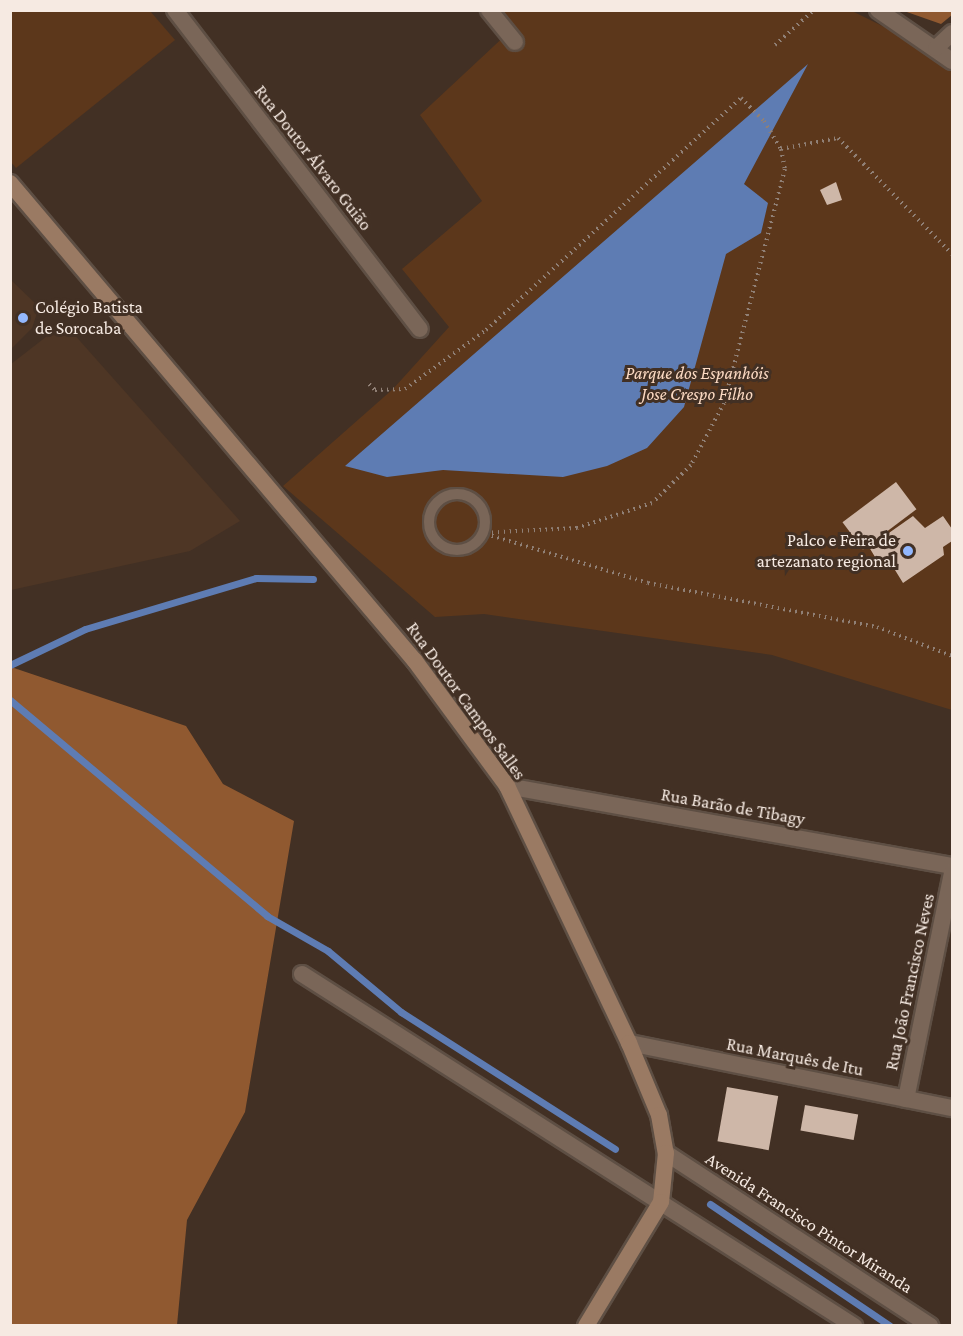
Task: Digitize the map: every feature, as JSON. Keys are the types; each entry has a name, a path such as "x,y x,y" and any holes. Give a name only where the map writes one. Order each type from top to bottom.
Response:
{"main road":[{"name":"Rua Doutor Campos Salles","path":"10,183 415,661 507,786 629,1042 659,1115 666,1153 661,1202 586,1326"}],"street":[{"name":"Rua Doutor Álvaro Guião","path":"175,10 420,329"},
{"path":"489,10 515,42"},
{"path":"878,10 952,61"},
{"path":"936,48 952,33"},
{"name":"Rua Barão de Tibagy","path":"507,786 952,866"},
{"name":"Rua João Francisco Neves","path":"906,1099 952,873"},
{"path":"302,974 854,1326"},
{"name":"Rua Marquês de Itu","path":"629,1042 952,1108"},
{"name":"Avenida Francisco Pintor Miranda","path":"666,1153 930,1326"}],"lane":[{"path":"456,494 473,500 484,515 483,533 470,547 444,547 431,534 433,508 456,494"}],"path":[{"path":"775,45 814,10"},
{"path":"369,384 375,390 405,389 486,330 741,98 781,149 785,169 743,339 724,403 691,465 652,503 577,528 483,533"},
{"path":"781,149 838,138 952,254"},
{"path":"483,533 648,583 877,627 952,656"}],"shaded area":[{"path":"904,11 952,11 952,15 941,24"},
{"name":"Colégio Batista de Sorocaba","path":"11,280 39,307 32,328 11,349"},
{"path":"64,323 240,521 190,551 11,590 11,364"},
{"path":"11,667 186,726 223,784 294,821 245,1112 187,1220 177,1325 11,1325"}],"green space":[{"path":"10,11 150,11 175,40 16,168 10,161"},
{"name":"Parque dos Espanhóis Jose Crespo Filho","path":"497,11 852,11 939,54 952,73 952,710 772,655 484,614 435,617 283,486 393,389 449,327 402,269 482,201 420,115 510,31"}],"water":[{"path":"808,64 744,184 768,203 761,233 726,254 684,407 647,448 607,466 563,477 443,470 387,477 345,466"}],"building":[{"path":"836,182 842,200 827,205 820,190"},
{"path":"896,482 916,509 863,549 842,522"},
{"name":"Palco e Feira de artezanato regional","path":"913,516 925,528 943,516 952,529 952,541 943,547 944,555 903,583 887,557 878,562 869,547"},
{"path":"727,1087 778,1096 769,1150 717,1141"},
{"path":"805,1105 858,1114 854,1140 800,1131"}],"waterway":[{"path":"10,665 85,629 256,578 313,579"},
{"path":"10,700 267,916 328,951 401,1012 615,1149"},
{"path":"710,1204 890,1326"}],"place":[{"name":"Colégio Batista de Sorocaba","path":"23,318"},
{"name":"Palco e Feira de artezanato regional","path":"908,551"}]}
